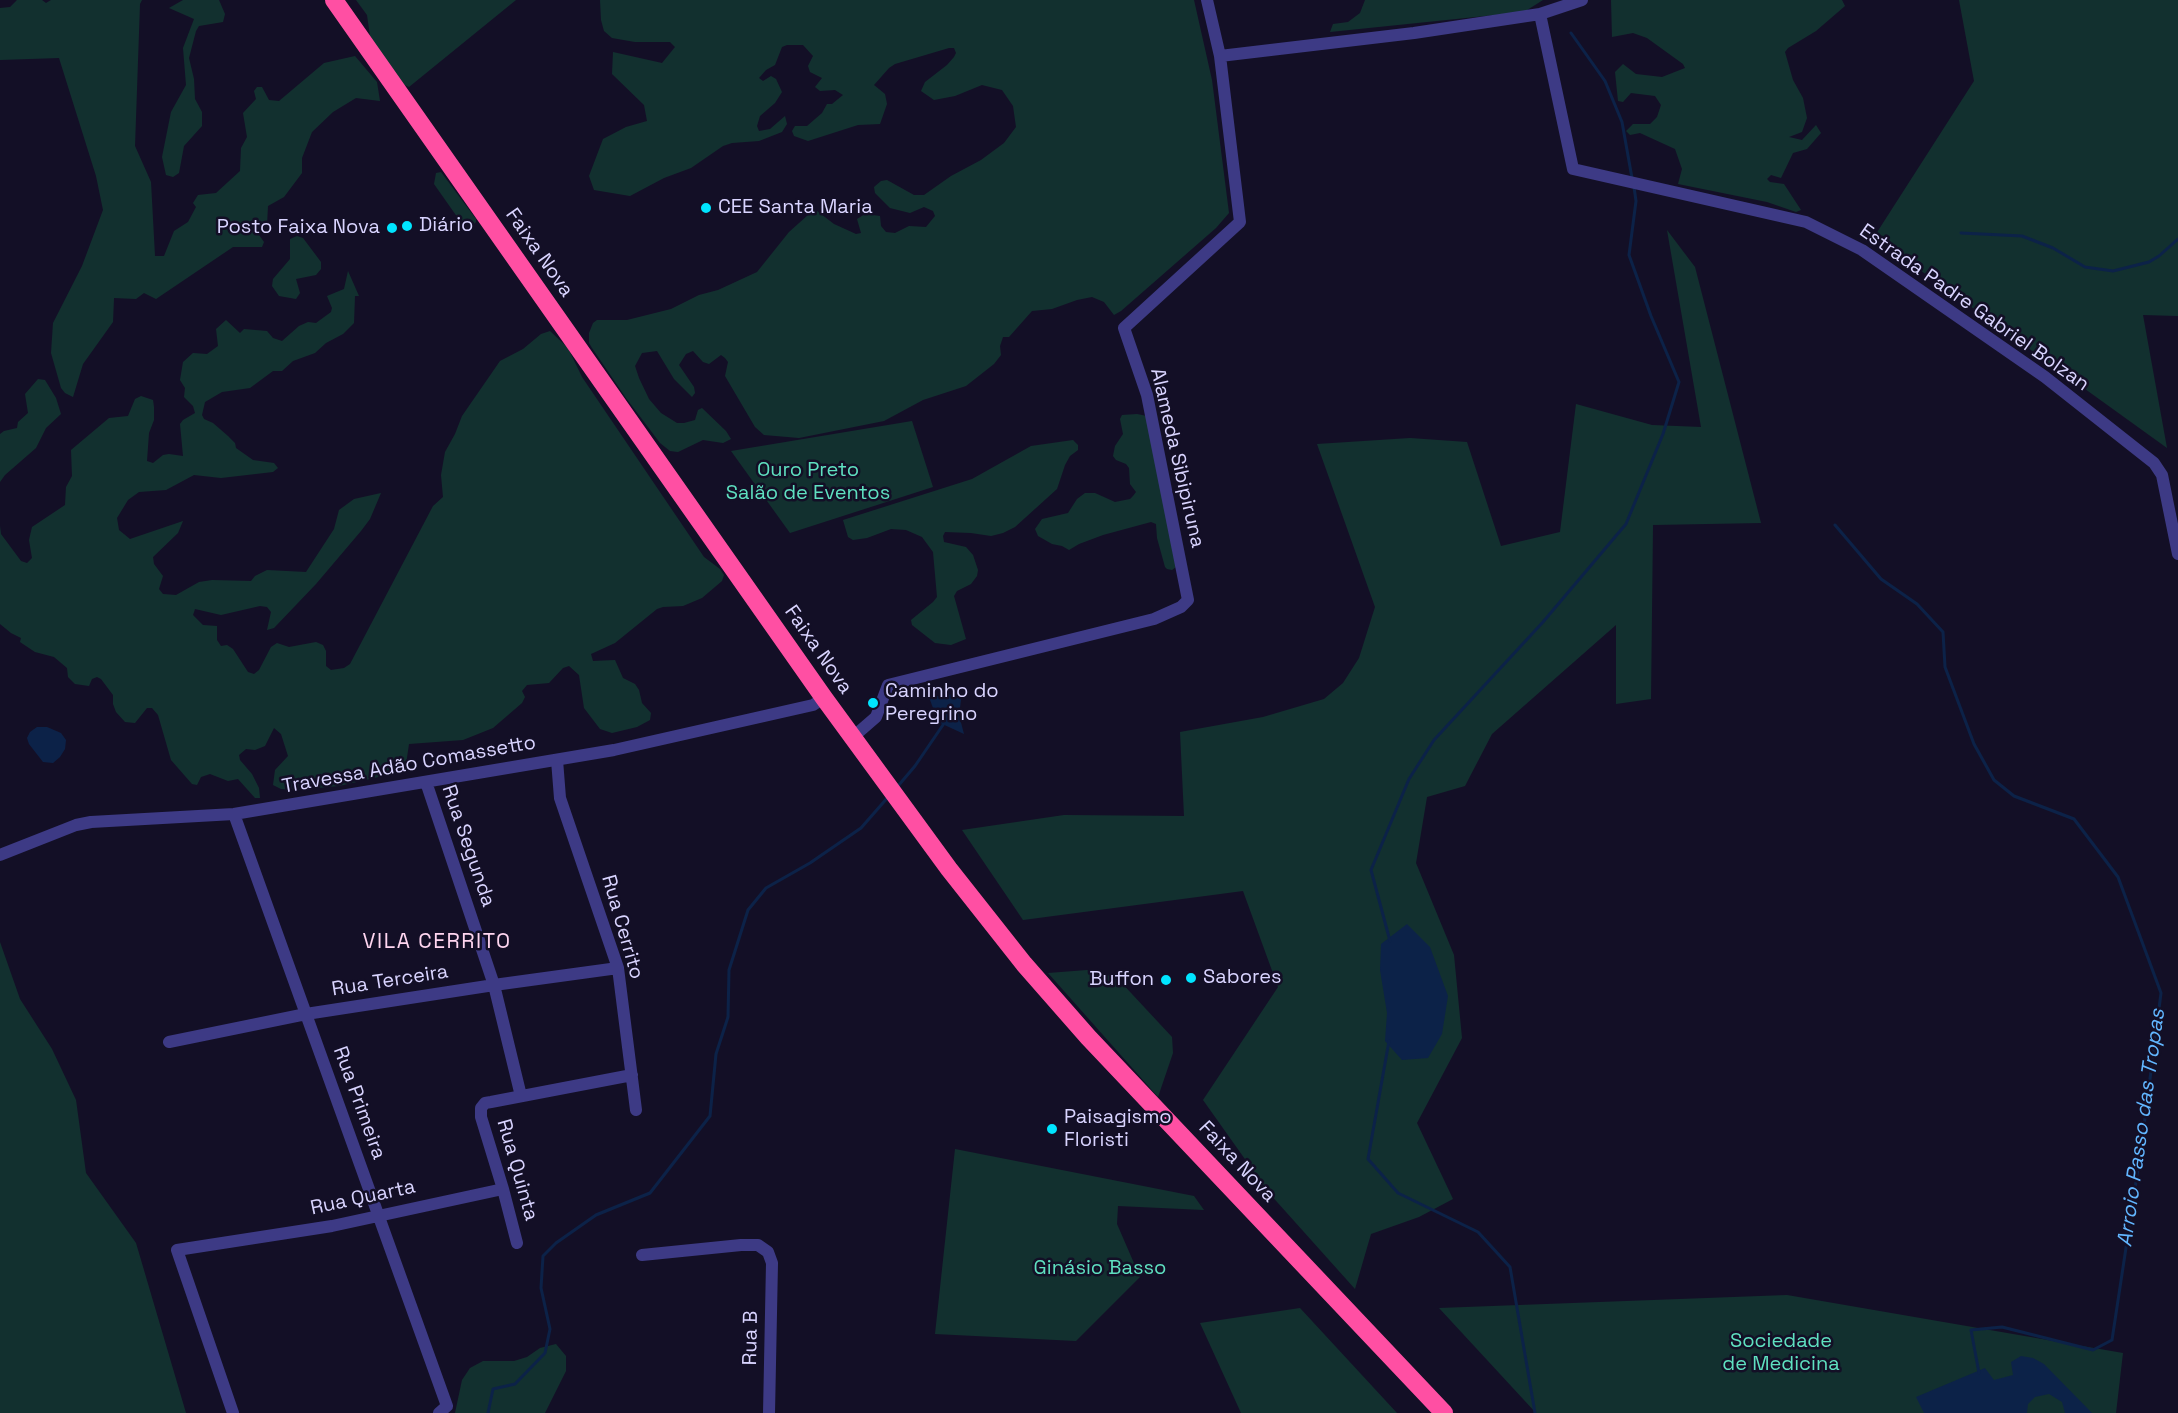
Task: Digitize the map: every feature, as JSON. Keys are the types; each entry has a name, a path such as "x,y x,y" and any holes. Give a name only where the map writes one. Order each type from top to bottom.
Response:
{"highway":[{"name":"Faixa Nova","path":"334,0 824,698 949,869 1024,964 1088,1037 1444,1413"}],"street":[{"name":"Alameda Sibipiruna","path":"853,737 876,717 888,685 1154,620 1186,604 1188,600 1147,395 1124,328 1240,222 1220,56 1207,0"},
{"path":"1220,56 1414,33 1540,14 1582,0"},
{"name":"Estrada Padre Gabriel Bolzan","path":"1540,14 1573,169 1806,222 1862,250 2045,377 2154,463 2162,475 2178,554"},
{"name":"Travessa Adão Comassetto","path":"0,855 76,825 91,822 234,814 557,760 614,750 813,705 824,698"},
{"name":"Rua Cerrito","path":"557,760 560,798 618,968 636,1110"},
{"name":"Rua Segunda","path":"426,782 494,985 521,1096"},
{"name":"Rua Primeira","path":"234,814 378,1215 443,1409"},
{"name":"Rua Terceira","path":"169,1042 306,1014 618,968"},
{"path":"521,1096 632,1075"},
{"name":"Rua Quinta","path":"517,1243 481,1117 481,1108 485,1103 521,1096"},
{"name":"Rua Quarta","path":"233,1413 177,1250 332,1226 503,1189"},
{"name":"Rua B","path":"642,1255 709,1246 758,1245 768,1252 772,1263 769,1413"}],"green space":[{"path":"17,0 42,0 46,3 51,0 142,0 140,4 135,146 151,182 155,256 164,256 174,231 188,222 196,207 193,203 198,195 216,193 240,171 241,148 247,137 243,113 256,99 254,91 257,87 262,87 269,100 279,101 324,63 355,56 377,82 380,101 356,98 333,112 312,132 302,158 302,173 284,197 268,206 267,225 259,235 264,242 262,247 233,247 156,299 144,293 136,299 114,298 113,322 83,364 73,397 61,388 51,353 53,323 82,266 103,210 96,176 59,58 0,60 0,8 10,7"},
{"path":"183,0 219,0 225,14 223,22 199,26 196,31 189,58 194,79 195,99 202,112 202,126 184,146 179,173 173,177 166,175 162,157 171,112 186,85 183,48 194,19 169,8"},
{"path":"356,0 516,0 409,87 400,83 370,36 367,15"},
{"path":"600,0 1194,0 1212,80 1229,213 1216,228 1121,311 1114,315 1104,302 1092,297 1052,309 1032,311 1009,337 1003,337 1000,346 1001,355 994,364 966,386 923,400 884,421 799,438 764,435 755,427 725,376 728,362 721,355 709,364 703,362 693,351 686,354 679,365 694,387 695,393 692,397 674,379 657,351 642,353 635,366 649,399 661,413 677,423 684,423 695,420 698,410 702,408 726,431 731,439 723,443 703,440 678,452 670,451 660,443 592,348 589,343 589,333 593,323 597,320 627,320 671,309 757,272 789,232 808,215 817,211 834,224 856,234 861,233 857,219 865,214 880,216 881,226 886,232 895,233 909,226 926,227 935,216 933,211 924,207 910,213 890,208 875,193 874,187 881,181 887,180 914,195 924,195 1004,143 1016,127 1013,106 1002,90 982,85 955,96 934,100 921,91 925,82 954,57 956,53 954,48 949,48 895,64 889,68 874,85 885,94 887,104 880,124 858,125 808,141 794,136 792,131 795,126 807,126 822,113 827,104 832,104 843,95 835,90 820,91 815,87 822,78 810,72 808,66 813,56 803,45 787,45 782,47 775,65 759,78 763,81 771,76 776,79 782,92 775,103 760,116 757,126 759,131 770,129 785,116 787,124 782,132 759,141 723,146 691,168 664,178 630,196 594,190 589,176 603,139 626,127 647,121 644,105 612,74 613,52 662,63 675,47 670,42 635,42 612,38 604,31"},
{"path":"1365,0 1543,0 1524,12 1330,32 1333,24 1348,22 1360,13"},
{"path":"1611,0 1842,0 1845,6 1816,31 1785,52 1793,80 1803,98 1807,118 1802,132 1789,137 1802,140 1816,125 1821,133 1807,149 1793,153 1781,178 1771,175 1767,179 1770,182 1784,184 1801,210 1796,212 1767,202 1678,184 1682,169 1675,149 1640,133 1630,135 1626,131 1633,124 1650,124 1657,117 1661,105 1655,96 1631,93 1623,102 1618,101 1615,72 1623,64 1636,74 1662,77 1685,68 1683,64 1647,38 1633,33 1612,37"},
{"path":"1959,0 2178,0 2178,316 2143,315 2167,448 1874,237 1974,81"},
{"path":"441,172 476,219 473,225 466,225 460,221 434,184 436,173"},
{"path":"1667,230 1695,267 1761,523 1653,525 1651,699 1616,704 1616,625 1492,734 1465,786 1427,797 1416,863 1454,955 1462,1038 1417,1123 1453,1199 1419,1217 1371,1234 1355,1289 1269,1193 1203,1100 1278,987 1243,891 1023,920 962,830 1064,815 1184,816 1180,732 1263,717 1324,699 1343,683 1359,658 1375,607 1317,444 1410,438 1467,442 1501,546 1560,532 1576,404 1652,425 1701,427"},
{"path":"297,236 303,238 321,262 321,269 316,275 296,279 300,293 296,299 279,296 272,286 273,279 290,259 290,239"},
{"path":"348,271 359,296 355,296 354,323 343,334 326,343 315,353 293,361 282,371 273,371 250,388 222,392 205,402 202,415 204,419 213,423 228,436 235,443 236,448 253,460 274,463 278,468 273,472 221,478 194,475 166,490 139,492 128,500 117,518 119,530 130,539 183,521 178,533 153,557 154,564 163,576 159,589 163,594 176,595 199,582 251,581 255,576 267,570 306,572 334,529 339,510 354,499 381,493 370,519 361,531 316,584 274,628 267,630 271,612 267,607 260,606 221,615 195,609 193,615 203,625 217,626 217,640 221,646 227,645 233,649 248,672 254,674 259,670 271,647 277,643 289,647 316,642 323,645 326,651 326,666 331,670 344,668 350,664 433,506 443,497 441,475 445,452 462,416 500,361 523,349 541,334 550,331 568,348 582,377 704,557 724,575 722,581 702,598 683,606 657,609 615,643 591,654 593,661 615,660 623,678 635,684 639,690 642,703 651,713 650,720 637,727 612,733 600,729 584,708 579,675 569,666 563,668 549,683 527,685 522,691 525,697 522,703 493,728 463,740 409,744 405,771 339,786 297,790 281,789 273,785 275,770 288,756 281,734 274,728 265,746 255,750 246,749 239,755 259,788 260,798 255,798 238,779 228,781 210,774 201,777 197,785 192,784 171,760 158,715 152,708 147,708 135,723 125,722 116,712 113,695 101,679 97,677 92,679 89,686 75,684 68,677 67,668 54,657 35,652 20,642 21,638 0,624 0,526 1,534 21,561 27,563 32,558 29,540 32,527 65,505 66,487 72,476 71,450 109,418 128,416 135,399 141,396 153,400 154,407 147,461 153,463 163,455 169,454 183,456 180,424 195,413 193,406 184,397 185,388 180,380 183,362 193,353 207,354 218,346 216,329 226,320 240,333 244,329 267,331 273,338 282,341 299,326 308,322 316,323 331,312 332,308 327,296 344,289"},
{"path":"38,379 45,380 56,398 61,414 46,428 36,448 0,482 0,434 17,428 18,422 28,413 25,394"},
{"path":"1122,415 1147,416 1176,567 1172,570 1165,567 1157,538 1156,524 1151,522 1103,535 1069,550 1038,536 1035,529 1042,519 1068,513 1077,499 1085,493 1095,493 1115,502 1130,499 1133,496 1136,492 1130,484 1129,468 1113,456 1115,446 1123,434 1120,419"},
{"name":"Ouro Preto Salão de Eventos","path":"912,421 933,487 790,533 731,451"},
{"path":"1073,440 1078,445 1078,450 1070,456 1065,465 1057,489 1015,527 991,536 945,532 944,542 966,547 973,555 978,570 971,584 957,591 954,596 966,639 951,645 935,643 912,625 911,620 937,597 933,552 922,537 906,530 891,529 867,538 853,540 848,537 843,520 972,479 1031,446"},
{"path":"0,942 20,999 52,1049 76,1100 86,1173 136,1243 186,1413 0,1413"},
{"path":"1087,970 1118,979 1172,1037 1173,1053 1158,1097 1048,973"},
{"name":"Ginásio Basso","path":"955,1149 1194,1196 1204,1210 1118,1206 1117,1224 1140,1277 1076,1341 935,1334"},
{"name":"Sociedade de Medicina","path":"1787,1295 2123,1353 2116,1413 1536,1413 1439,1308"},
{"path":"1300,1308 1397,1413 1241,1413 1200,1323"},
{"path":"556,1344 566,1356 566,1371 545,1413 455,1413 462,1380 470,1368 483,1361 514,1361 527,1357 540,1348"}],"water":[{"path":"962,693 959,715 964,734 938,722 929,697"},
{"path":"37,727 47,727 61,733 66,740 65,749 53,763 43,762 29,744 27,738 30,732"},
{"path":"1407,924 1430,947 1448,996 1442,1034 1428,1058 1402,1060 1385,1041 1387,1013 1380,970 1381,944"},
{"path":"2021,1356 2033,1358 2044,1364 2092,1413 2065,1413 2062,1402 2049,1394 2035,1397 2028,1404 2027,1413 1924,1413 1916,1397 1985,1368 1994,1380 2013,1375 2011,1362"}],"waterway":[{"path":"1571,33 1605,81 1622,122 1632,178"},
{"path":"1390,941 1371,870 1409,779 1434,740 1543,622 1626,524 1663,434 1679,382 1651,316 1629,255 1636,201 1634,187"},
{"path":"1961,233 2022,236 2053,248 2085,267 2113,271 2149,262 2178,239"},
{"name":"Arroio Passo das Tropas","path":"1835,525 1881,579 1917,604 1943,632 1945,667 1974,744 1994,780 2014,796 2074,819 2118,877 2161,993 2141,1149 2112,1340 2093,1350 2002,1327 1971,1330 1979,1373"},
{"path":"898,786 915,766 945,722"},
{"path":"488,1413 493,1389 515,1384 545,1353 550,1329 541,1288 543,1256 556,1243 596,1215 650,1193 710,1116 716,1054 728,1017 729,970 748,910 766,888 810,863 861,828 889,796"},
{"path":"1389,1041 1368,1159 1398,1193 1478,1232 1510,1267 1535,1413"}],"place":[{"name":"CEE Santa Maria","path":"706,208"},
{"name":"Diário","path":"407,226"},
{"name":"Posto Faixa Nova","path":"392,228"},
{"name":"Caminho do Peregrino","path":"873,703"},
{"name":"Sabores","path":"1191,978"},
{"name":"Buffon","path":"1166,980"},
{"name":"Paisagismo Floristi","path":"1052,1129"}],"district":[{"name":"VILA CERRITO","path":"437,942"}]}
